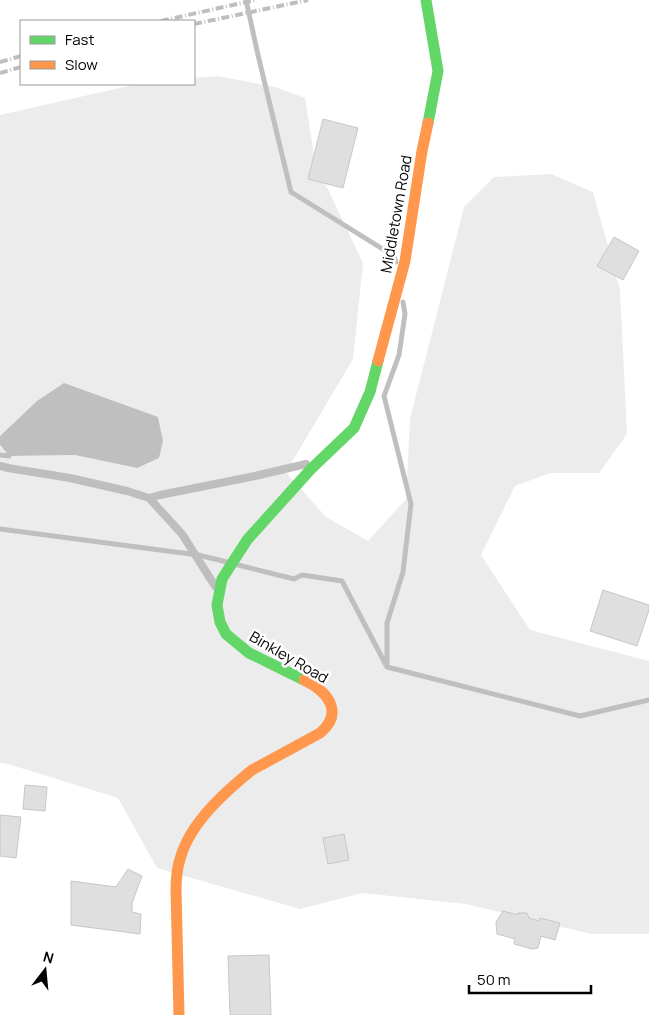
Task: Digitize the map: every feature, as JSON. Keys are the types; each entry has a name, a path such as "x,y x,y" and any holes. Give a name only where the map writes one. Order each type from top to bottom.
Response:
{"street":[{"name":"Middletown Road","path":"354,428 370,392 405,261 422,150 438,71 426,0"},
{"name":"Binkley Road","path":"179,1015 176,884 181,855 188,838 214,804 242,777 320,734 332,717 329,700 322,691 308,682 248,653 226,634 220,622 217,605 222,578 246,540 320,461 354,428"}],"lane":[{"path":"149,498 320,461"},
{"path":"0,466 70,478 149,498 182,534 219,592"}],"shaded area":[{"path":"218,76 275,87 305,98 315,162 363,263 353,359 286,472 326,517 368,541 406,499 410,419 464,207 494,177 551,174 593,192 620,290 627,434 599,473 550,473 515,486 481,555 530,630 649,661 649,934 591,934 466,904 362,893 300,909 157,868 118,798 0,763 0,446 9,456 75,455 137,468 37,401 0,436 0,115 133,85 195,85 195,78"},
{"path":"64,383 158,417 163,441 159,458 137,468 75,455 9,456 0,445 0,436 37,401"}],"building":[{"path":"323,119 358,128 343,188 308,179"},
{"path":"614,237 639,251 623,280 597,266"},
{"path":"603,590 649,605 637,646 590,631"},
{"path":"25,785 47,787 45,811 23,809"},
{"path":"0,815 21,817 16,858 0,856"},
{"path":"344,834 349,860 328,864 323,838"},
{"path":"128,869 142,876 132,903 132,912 141,914 140,934 71,925 71,881 116,887"},
{"path":"503,911 518,915 518,913 527,913 529,918 539,921 540,918 560,923 555,940 541,936 538,948 532,949 514,944 515,939 497,934 496,922"},
{"path":"269,955 271,1015 230,1015 228,956"}],"waterway":[{"path":"246,0 291,192 394,256 396,262"},
{"path":"387,667 387,623 403,572 411,504 384,396 399,355 405,314 403,302"},
{"path":"0,455 9,456"},
{"path":"0,529 198,555 227,562"},
{"path":"238,565 294,579 302,575 342,581 387,667 580,716 649,700"}],"railway":[{"path":"165,20 255,0"},
{"path":"195,24 308,0"},
{"path":"0,62 20,56"},
{"path":"0,73 20,67"}],"traffic: fast":[{"path":"426,0 438,71 428,123"},
{"path":"304,680 249,653 226,634 220,622 217,605 222,579 247,540 311,469 354,428 370,392 378,361"}],"traffic: slow":[{"path":"378,361 405,261 428,123"},
{"path":"179,1015 176,886 181,856 186,843 201,819 231,788 252,770 320,733 327,725 332,710 330,703 320,690 304,680"}]}
